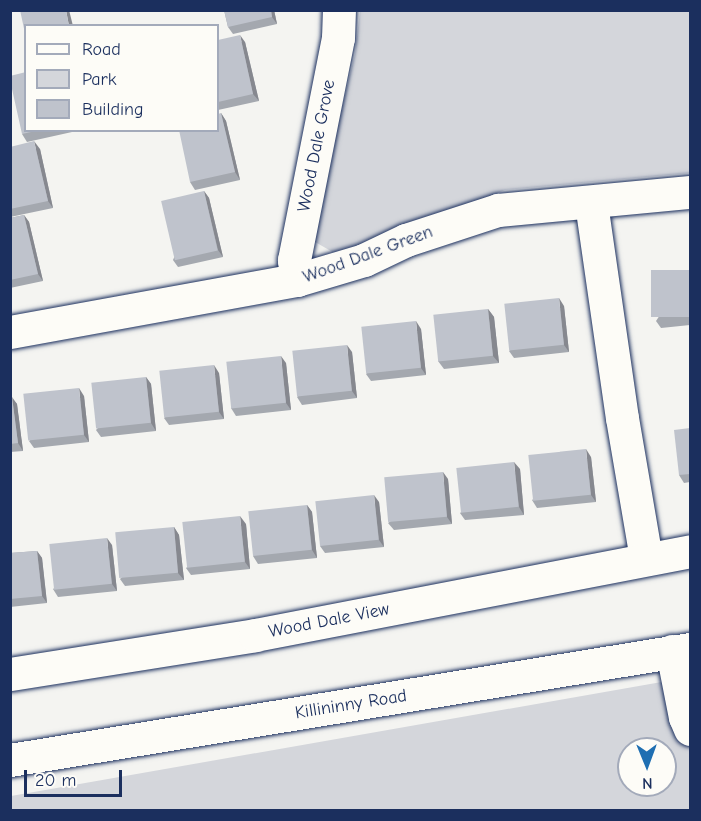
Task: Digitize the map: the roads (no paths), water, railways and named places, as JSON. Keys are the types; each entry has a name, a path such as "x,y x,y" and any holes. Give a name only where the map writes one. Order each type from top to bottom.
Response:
{"street":[{"name":"Wood Dale Grove","path":"297,280 294,260 338,38 339,10"},
{"name":"Wood Dale Green","path":"10,332 297,280 363,260 406,240 498,210 690,192"},
{"path":"591,203 622,418 646,559"},
{"name":"Wood Dale View","path":"10,674 255,635 690,551"},
{"path":"681,650 685,717 690,729"},
{"name":"Killininny Road","path":"10,760 681,650"}]}
